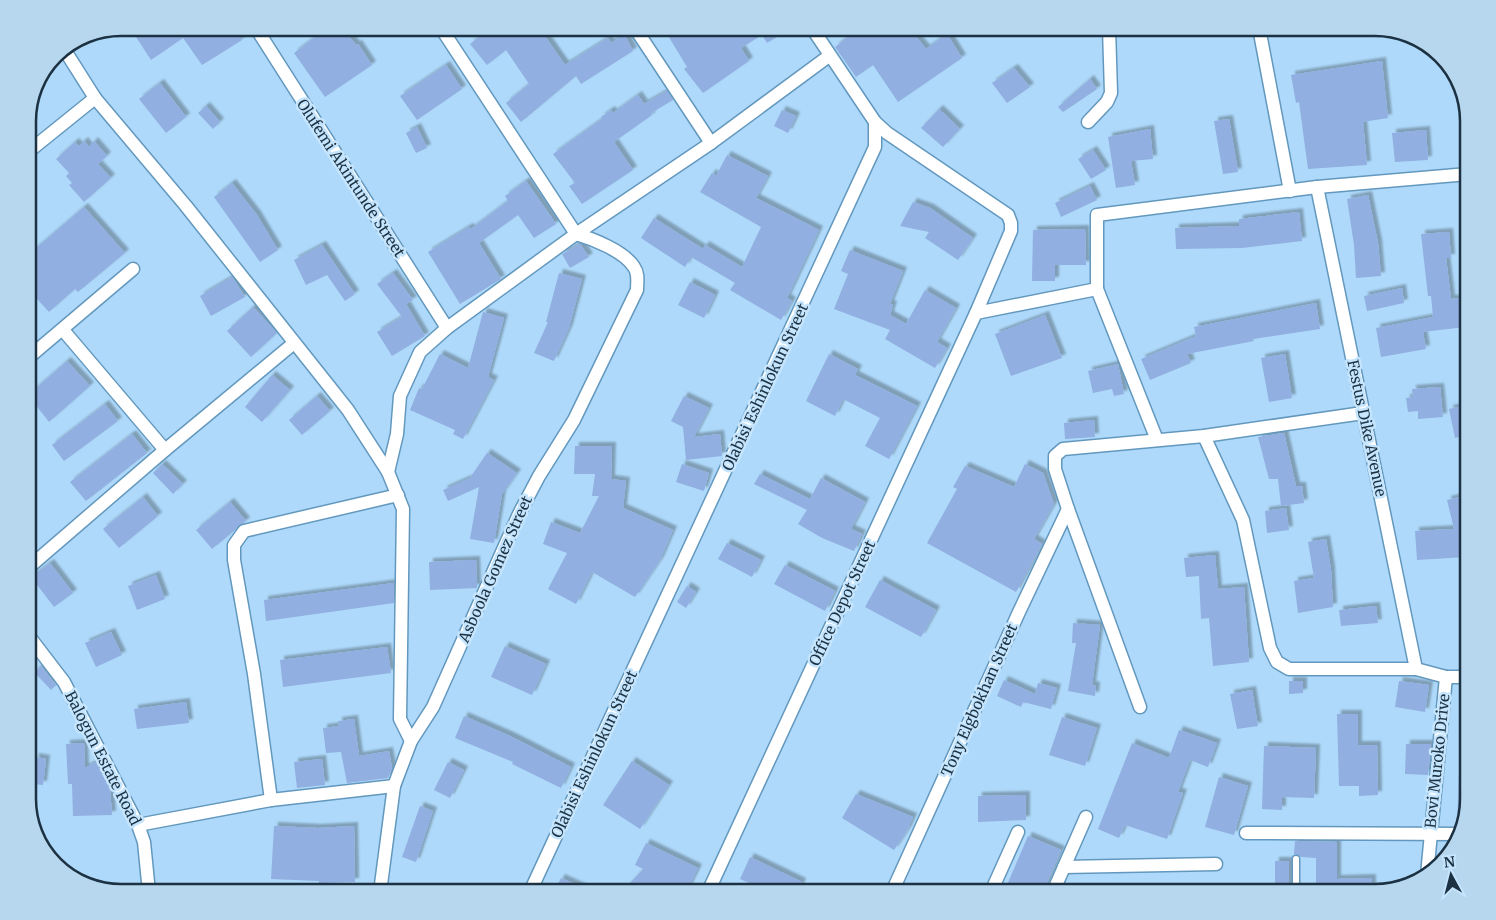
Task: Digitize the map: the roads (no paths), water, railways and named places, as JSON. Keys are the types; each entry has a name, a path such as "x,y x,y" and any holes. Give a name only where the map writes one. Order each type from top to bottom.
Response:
{"street":[{"name":"Olufemi Akintunde Street","path":"261,36 447,328"},
{"path":"446,36 576,234"},
{"path":"640,36 711,143"},
{"path":"817,36 875,122 887,133 1008,215 1011,231 976,312"},
{"path":"1088,122 1106,102 1111,93 1109,36"},
{"path":"1261,36 1290,191"},
{"path":"68,55 94,98 186,206 348,410 388,472 403,509 400,719 411,742"},
{"path":"388,472 397,434 400,396 420,352 447,328 576,234 711,143 830,56"},
{"path":"36,145 94,98"},
{"name":"Olabisi Eshinlokun Street","path":"534,884 875,148 875,122"},
{"path":"1157,440 1097,289 1097,215 1317,187 1460,175"},
{"name":"Festus Dike Avenue","path":"1317,187 1416,669"},
{"name":"Asboola Gomez Street","path":"381,884 394,786 411,742 433,708 519,514 539,476 574,420 636,290 638,277 634,266 600,241 576,234"},
{"path":"36,352 133,269"},
{"path":"976,312 1097,289"},
{"name":"Office Depot Street","path":"712,884 976,312"},
{"path":"63,330 165,450"},
{"path":"36,561 165,450 294,343"},
{"path":"1140,707 1068,508 1055,469 1055,456 1063,449 1204,436 1363,413"},
{"path":"1204,436 1243,520 1270,648 1276,662 1289,669 1416,669 1446,677 1460,676"},
{"path":"270,800 254,674 234,560 234,545 244,531 398,495"},
{"name":"Tony Elgbokhan Street","path":"896,884 1018,612 1068,508"},
{"name":"Balogun Estate Road","path":"36,645 64,682 138,825 144,842 149,884"},
{"name":"Bovi Muroko Drive","path":"1429,850 1446,677"},
{"path":"138,825 270,800 394,786"},
{"path":"1057,884 1086,817"},
{"path":"995,884 1018,832"},
{"path":"1246,833 1452,834"},
{"path":"1064,867 1216,864"}],"lane":[{"path":"1296,859 1296,884"}]}
